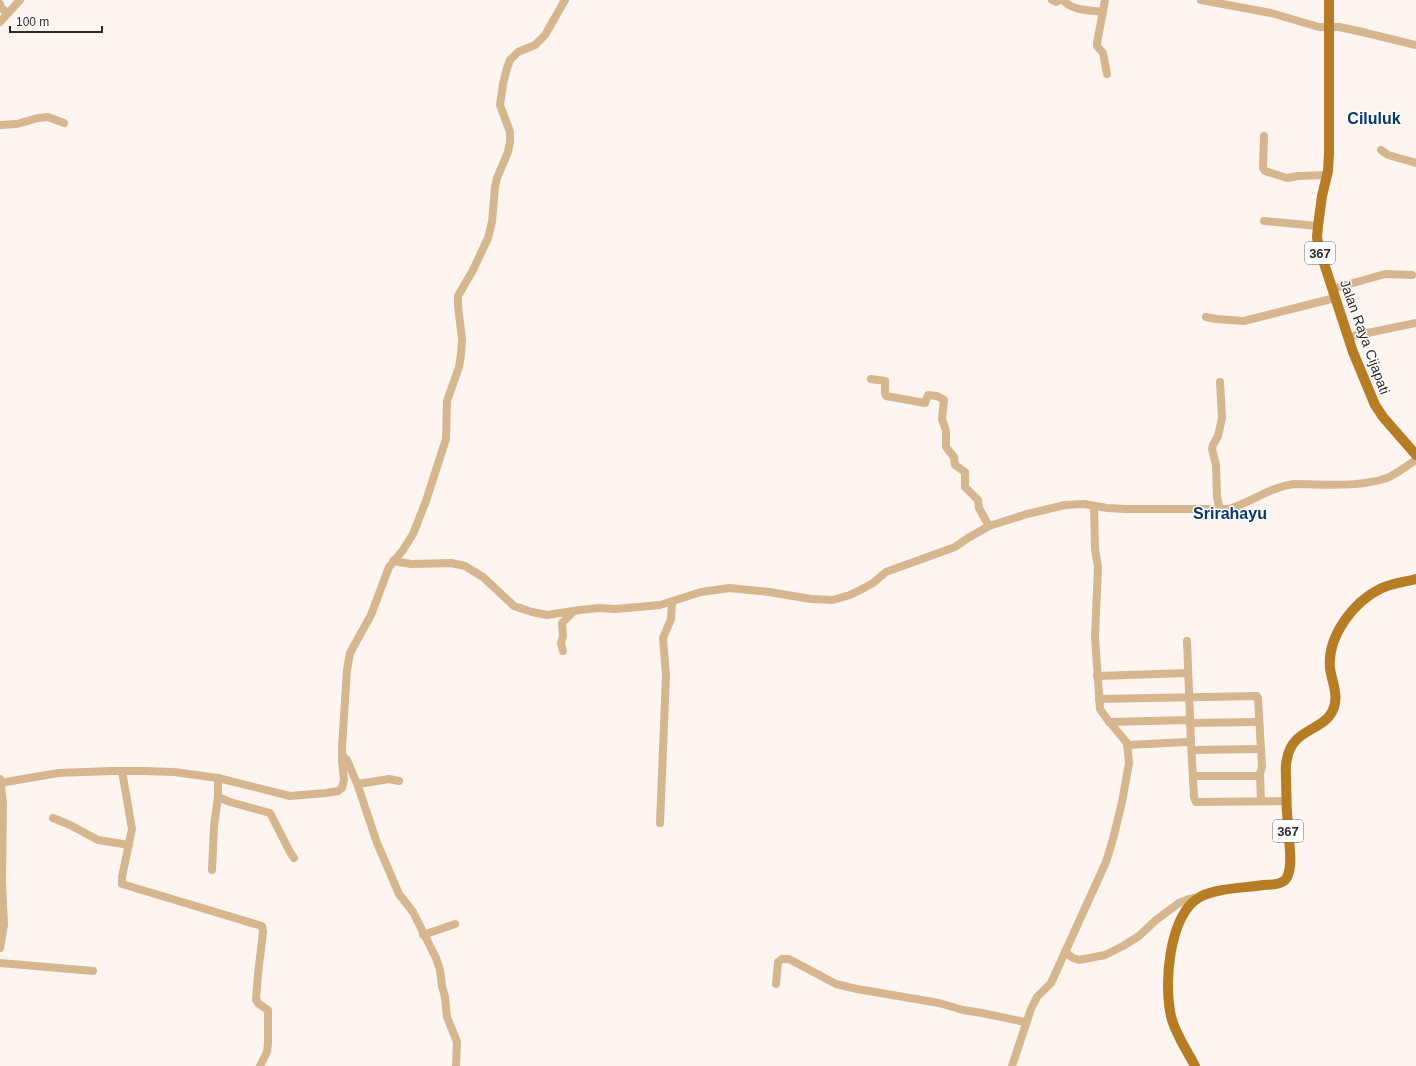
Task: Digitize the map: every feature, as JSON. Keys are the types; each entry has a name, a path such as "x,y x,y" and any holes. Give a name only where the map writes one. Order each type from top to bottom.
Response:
{"main road":[{"name":"Jalan Raya Cijapati","path":"1329,0 1329,153 1317,238 1348,337 1379,412 1416,455"},
{"name":"367","path":"1199,897 1228,889 1278,884 1284,881 1288,876 1290,861 1286,801 1286,760 1291,746 1301,735 1329,716 1334,708 1336,696 1330,659 1336,637 1341,626 1354,609 1374,592 1394,584 1416,579"},
{"path":"1195,1066 1175,1030 1167,994 1170,956 1173,941 1182,918 1199,897"}],"street":[{"path":"0,22 20,0"},
{"path":"0,948 2,925 1,862 3,803 0,781 58,773 122,771 174,772 218,778 290,796 326,793 338,791 342,788 344,780 342,754 347,670 350,653 367,624 377,601 384,577 393,561 403,550 413,534 426,501 446,439 447,400 459,367 461,354 462,339 458,296 476,264 488,238 492,222 497,178 508,152 510,142 510,132 500,105 508,63 518,52 535,45 545,35 564,0"},
{"path":"1052,0 1056,2 1062,0 1075,8 1103,12"},
{"path":"1105,0 1098,46 1103,53 1107,74"},
{"path":"1201,0 1244,7 1328,28 1346,28 1416,45"},
{"path":"0,4 0,8 8,13"},
{"path":"0,125 16,124 48,117 64,123"},
{"path":"1264,136 1263,168 1265,171 1289,178 1298,176 1327,175"},
{"path":"1381,150 1388,155 1416,163"},
{"path":"1264,221 1318,226"},
{"path":"1206,317 1244,321 1334,294 1385,274 1412,275"},
{"path":"1348,337 1416,323"},
{"path":"871,379 885,381 886,396 923,403 928,396 937,396 944,400 942,419 946,431 946,447 954,457 955,465 965,472 965,487 978,500 979,508 989,526"},
{"path":"1220,382 1222,418 1218,436 1212,449 1216,465 1217,497 1220,510"},
{"path":"393,561 411,564 459,564 469,568 483,577 519,609 548,615 599,608 615,609 660,605 701,592 730,588 769,592 811,599 833,600 850,595 864,588 886,572 955,548 968,538 989,526 1026,514 1065,505 1084,504 1125,509 1229,509 1262,494 1294,484 1358,483 1375,481 1388,477 1416,460"},
{"path":"1012,1066 1025,1022 1037,997 1051,983 1106,862 1114,840 1129,763 1127,743 1100,709 1095,637 1098,567 1095,548 1094,506"},
{"path":"660,823 666,676 663,638 670,619 672,602"},
{"path":"563,651 562,623 574,611"},
{"path":"1187,641 1194,798 1196,802 1286,801"},
{"path":"1097,676 1188,673"},
{"path":"1099,699 1255,695 1258,698 1261,749 1261,801"},
{"path":"1109,722 1259,722"},
{"path":"1127,745 1187,742 1192,746 1261,749"},
{"path":"342,754 347,760 358,784 377,843 399,894 413,912 423,935 436,958 446,997 447,1017 457,1042 456,1066"},
{"path":"122,771 132,830 122,877 122,884 262,926 263,932 256,1000 268,1010 268,1033 267,1052 260,1066"},
{"path":"1193,776 1256,776 1260,774"},
{"path":"212,870 214,826 218,797 218,778"},
{"path":"358,784 389,779 400,781"},
{"path":"218,797 230,802 270,813 294,858"},
{"path":"53,818 98,840 129,845"},
{"path":"1065,952 1073,958 1079,960 1105,955 1139,936 1156,920 1179,903 1199,897"},
{"path":"423,935 455,924"},
{"path":"776,984 778,962 782,959 789,959 836,984 857,990 939,1003 963,1010 1025,1022"},
{"path":"0,963 93,971"}],"district":[{"name":"Ciluluk","path":"1374,118"},
{"name":"Srirahayu","path":"1230,513"}]}
